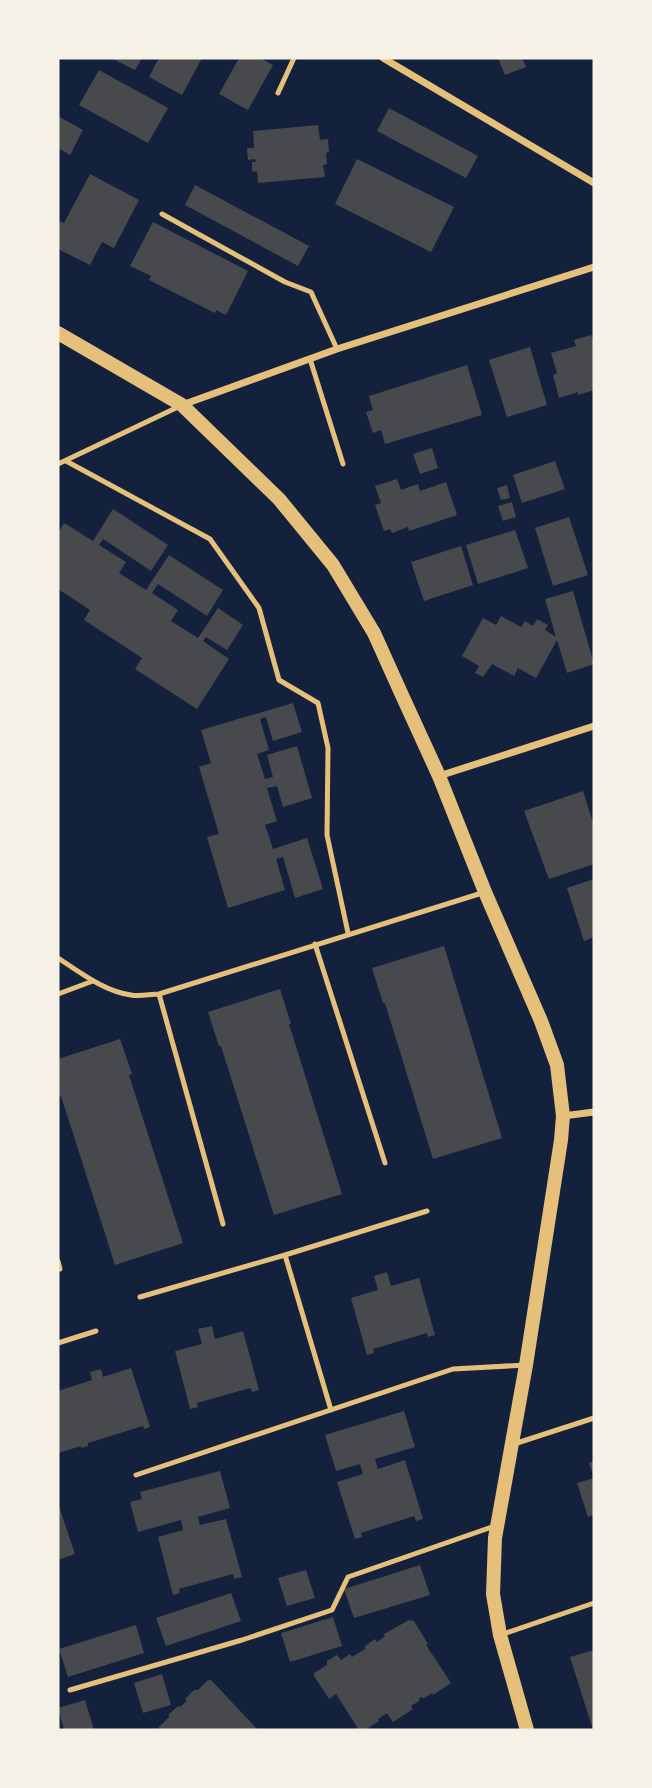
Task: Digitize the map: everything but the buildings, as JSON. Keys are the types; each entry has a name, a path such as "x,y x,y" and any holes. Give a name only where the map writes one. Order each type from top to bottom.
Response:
{"main road":[{"path":"58,333 182,405 279,499 333,565 373,633 439,776 557,1065 563,1116 526,1365 495,1538 493,1594 500,1635 527,1730"}],"street":[{"path":"383,58 594,183"},
{"path":"182,405 337,349 594,267"},
{"path":"439,776 594,726"},
{"path":"563,1116 594,1112"}],"lane":[{"path":"278,93 294,58"},
{"path":"162,214 285,282 311,292 337,349"},
{"path":"310,359 342,464"},
{"path":"58,464 182,405"},
{"path":"66,461 210,539 258,608 279,680 318,704 328,748 327,835 348,933"},
{"path":"58,958 108,989 133,996 159,993 485,892"},
{"path":"315,944 385,1163"},
{"path":"58,994 93,981"},
{"path":"159,993 223,1224"},
{"path":"140,1297 428,1211"},
{"path":"285,1255 331,1410"},
{"path":"58,1261 60,1269"},
{"path":"58,1343 96,1331"},
{"path":"136,1475 453,1369 526,1365"},
{"path":"512,1445 594,1418"},
{"path":"71,1690 242,1640 332,1610 348,1577 498,1525"},
{"path":"500,1635 594,1603"}]}
